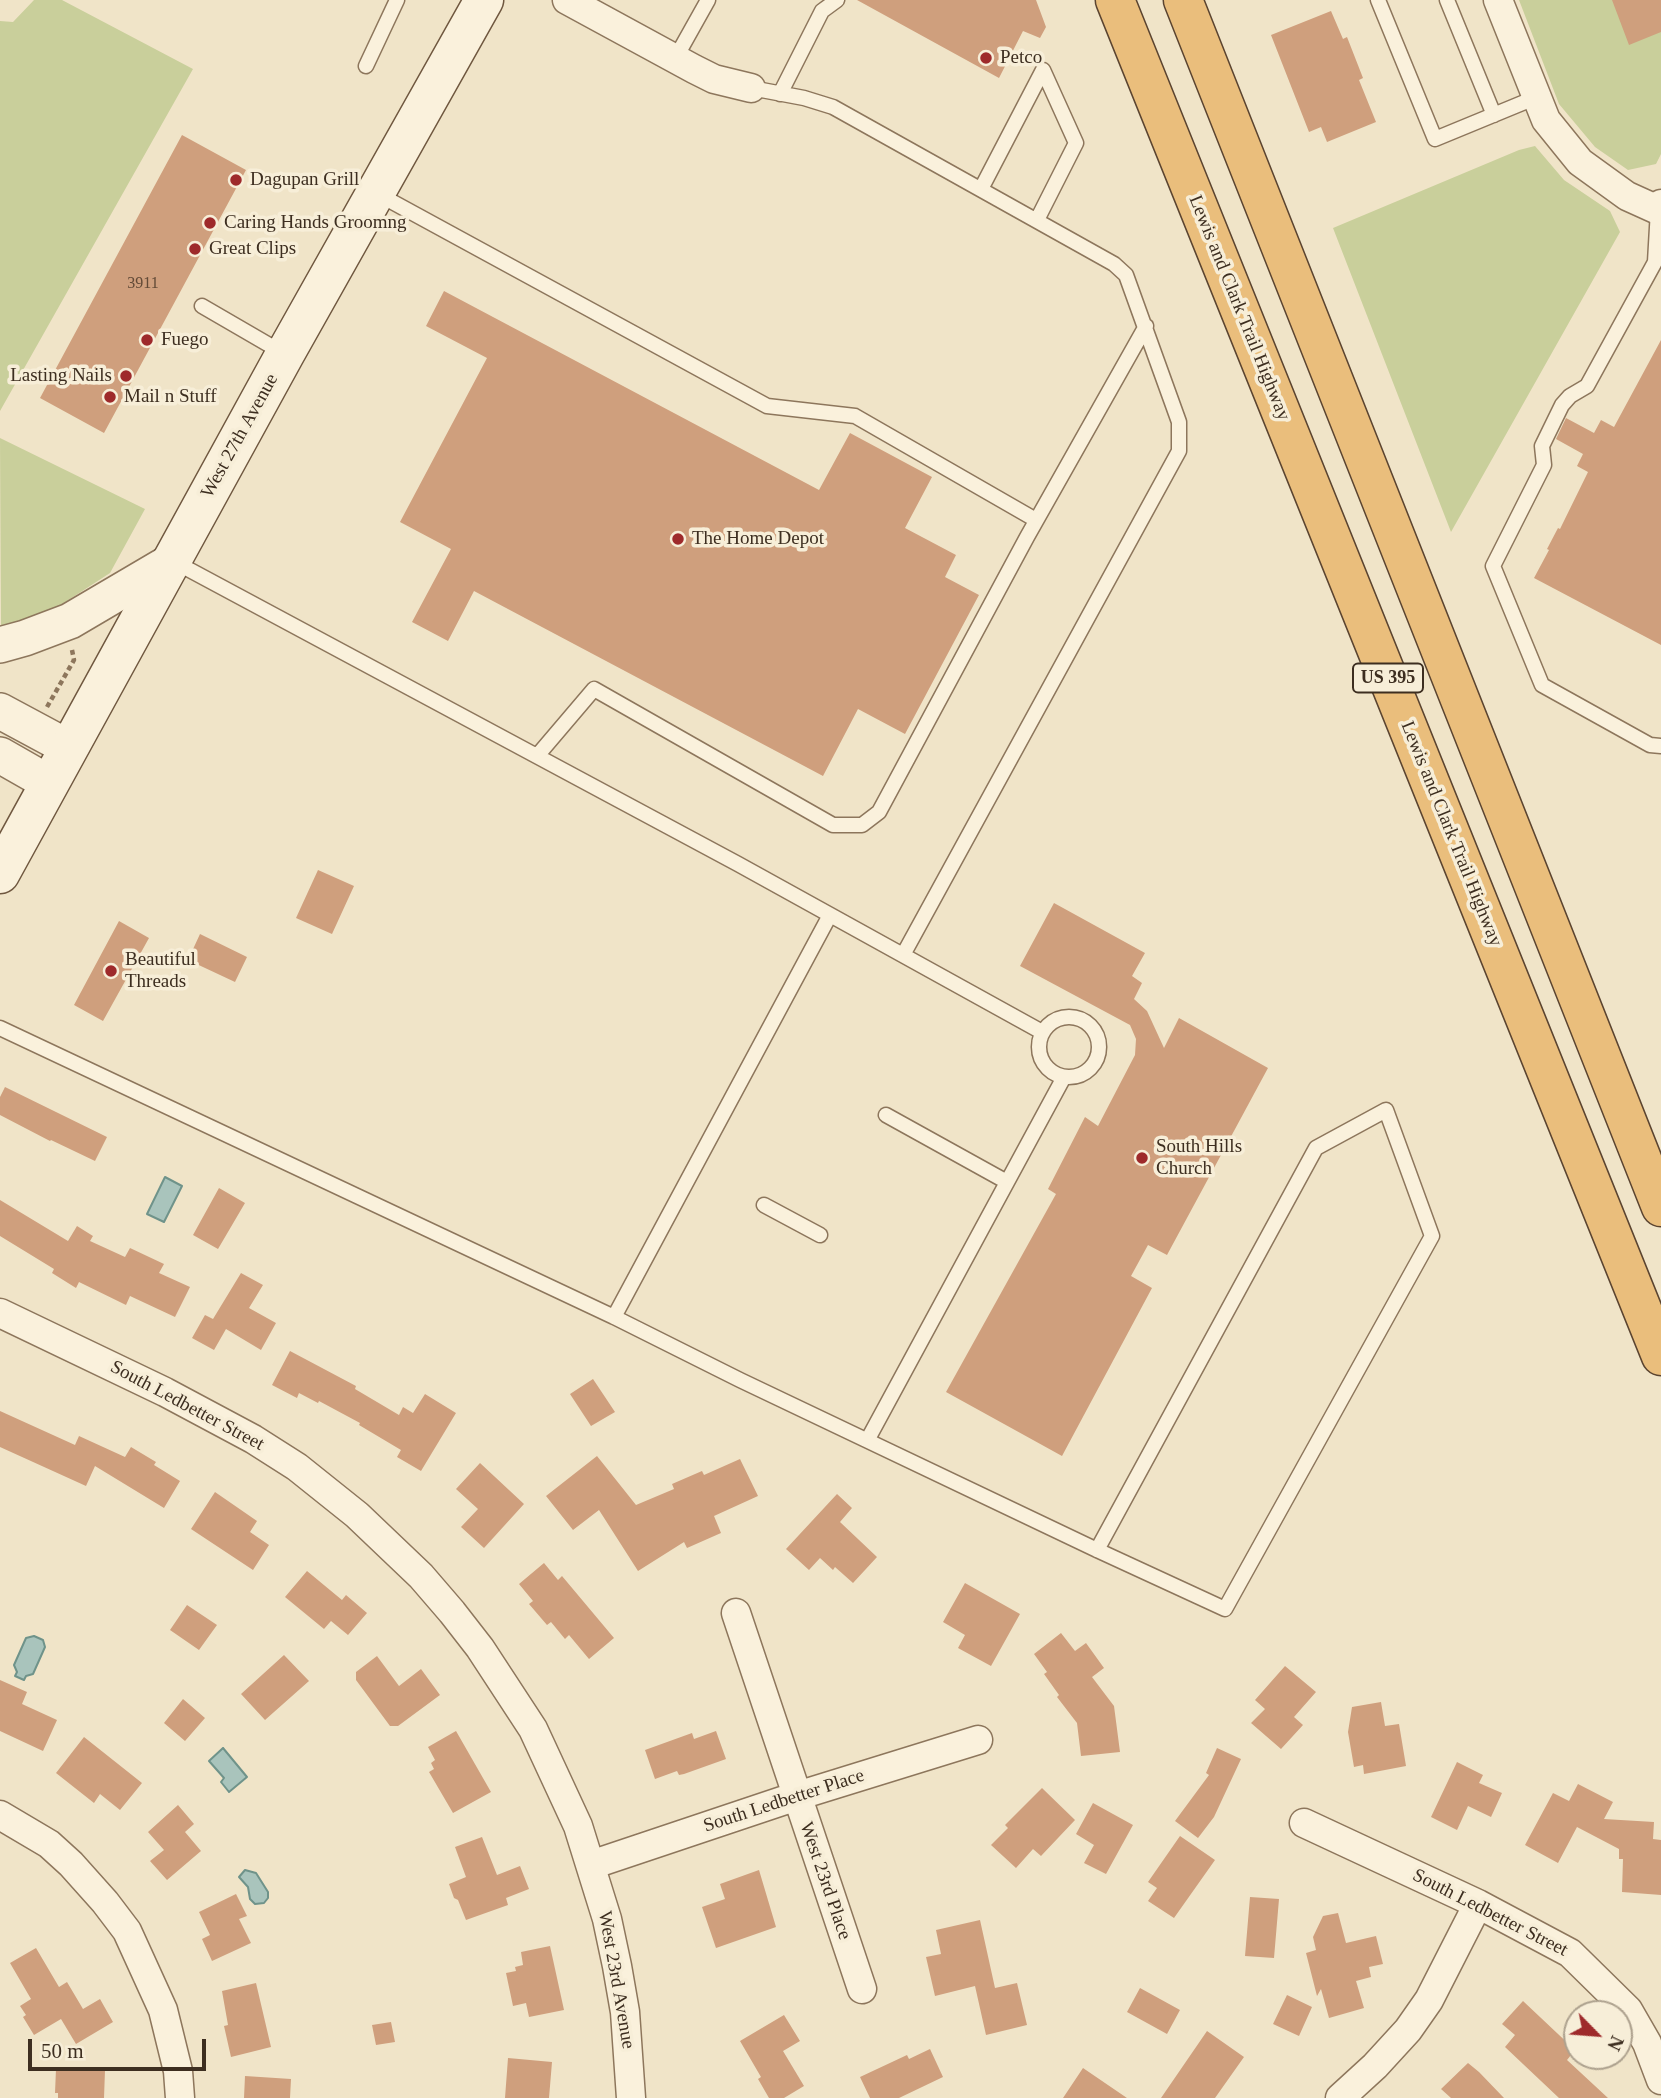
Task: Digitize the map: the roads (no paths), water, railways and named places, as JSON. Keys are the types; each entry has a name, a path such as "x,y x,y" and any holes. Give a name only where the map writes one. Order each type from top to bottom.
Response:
{"highway":[{"name":"Lewis and Clark Trail Highway","path":"1115,0 1661,1356"},
{"name":"US 395","path":"1183,0 1661,1208"}],"main road":[{"name":"West 27th Avenue","path":"0,874 285,354 484,0"}],"street":[{"path":"567,0 714,79 751,88"},
{"path":"1498,0 1546,120 1580,162 1627,196 1660,207"},
{"path":"0,645 69,621 172,561"},
{"path":"0,711 69,748"},
{"path":"0,755 50,783"},
{"name":"South Ledbetter Street","path":"0,1313 165,1392 253,1438 296,1467 357,1515 421,1576 452,1612 506,1686 533,1729 560,1785 591,1865"},
{"name":"West 23rd Place","path":"736,1613 862,1989"},
{"name":"South Ledbetter Place","path":"591,1865 797,1796 978,1740"},
{"path":"0,1815 49,1844 71,1864 127,1931 163,2010 178,2071 180,2098"},
{"name":"South Ledbetter Street","path":"1304,1823 1478,1903 1570,1953 1628,2010 1647,2043 1661,2080"},
{"name":"West 23rd Avenue","path":"591,1865 607,1919 625,2012 631,2098"},
{"path":"1340,2098 1375,2066 1408,2030 1429,2000 1478,1903"}],"lane":[{"path":"366,65 397,0"},
{"path":"675,59 708,0"},
{"path":"780,94 822,12 836,0"},
{"path":"1378,0 1434,139 1537,97"},
{"path":"1447,0 1494,115"},
{"path":"981,189 1043,69 1076,143 1037,220"},
{"path":"751,88 834,107 1114,264 1126,275 1179,422 1180,451 903,955"},
{"path":"375,192 767,406 855,416 1036,520"},
{"path":"1660,207 1658,262 1587,386 1570,396 1562,405 1542,446 1544,465 1493,566 1542,685 1650,746 1661,746"},
{"path":"202,306 285,354"},
{"path":"537,757 594,689 833,825 862,825 879,812 1036,520 1146,326"},
{"path":"172,561 1042,1032"},
{"path":"614,1317 830,915"},
{"path":"1068,1017 1078,1018 1088,1023 1094,1031 1099,1051 1096,1060 1083,1074 1064,1077 1047,1069 1041,1060 1038,1051 1042,1032 1049,1024 1068,1017"},
{"path":"0,1028 614,1317 740,1380 868,1439 1097,1550 1225,1609 1432,1236 1386,1110 1316,1149 1097,1550"},
{"path":"868,1439 1064,1077"},
{"path":"886,1115 1007,1182"},
{"path":"764,1205 820,1235"}],"water":[{"path":"165,1177 182,1186 164,1222 147,1214"},
{"path":"34,1636 43,1640 45,1647 33,1674 26,1676 24,1680 15,1676 17,1672 14,1665 26,1638"},
{"path":"223,1748 247,1777 229,1792 221,1782 224,1778 209,1761"},
{"path":"245,1870 256,1873 268,1892 264,1903 255,1904 250,1899 248,1887 239,1877"}],"place":[{"name":"Petco","path":"986,58"},
{"name":"Dagupan Grill","path":"236,180"},
{"name":"Caring Hands Groomng","path":"210,223"},
{"name":"Great Clips","path":"195,249"},
{"name":"Fuego","path":"147,340"},
{"name":"Lasting Nails","path":"126,376"},
{"name":"Mail n Stuff","path":"110,397"},
{"name":"The Home Depot","path":"678,539"},
{"name":"Beautiful Threads","path":"111,971"},
{"name":"South Hills Church","path":"1142,1158"}]}
